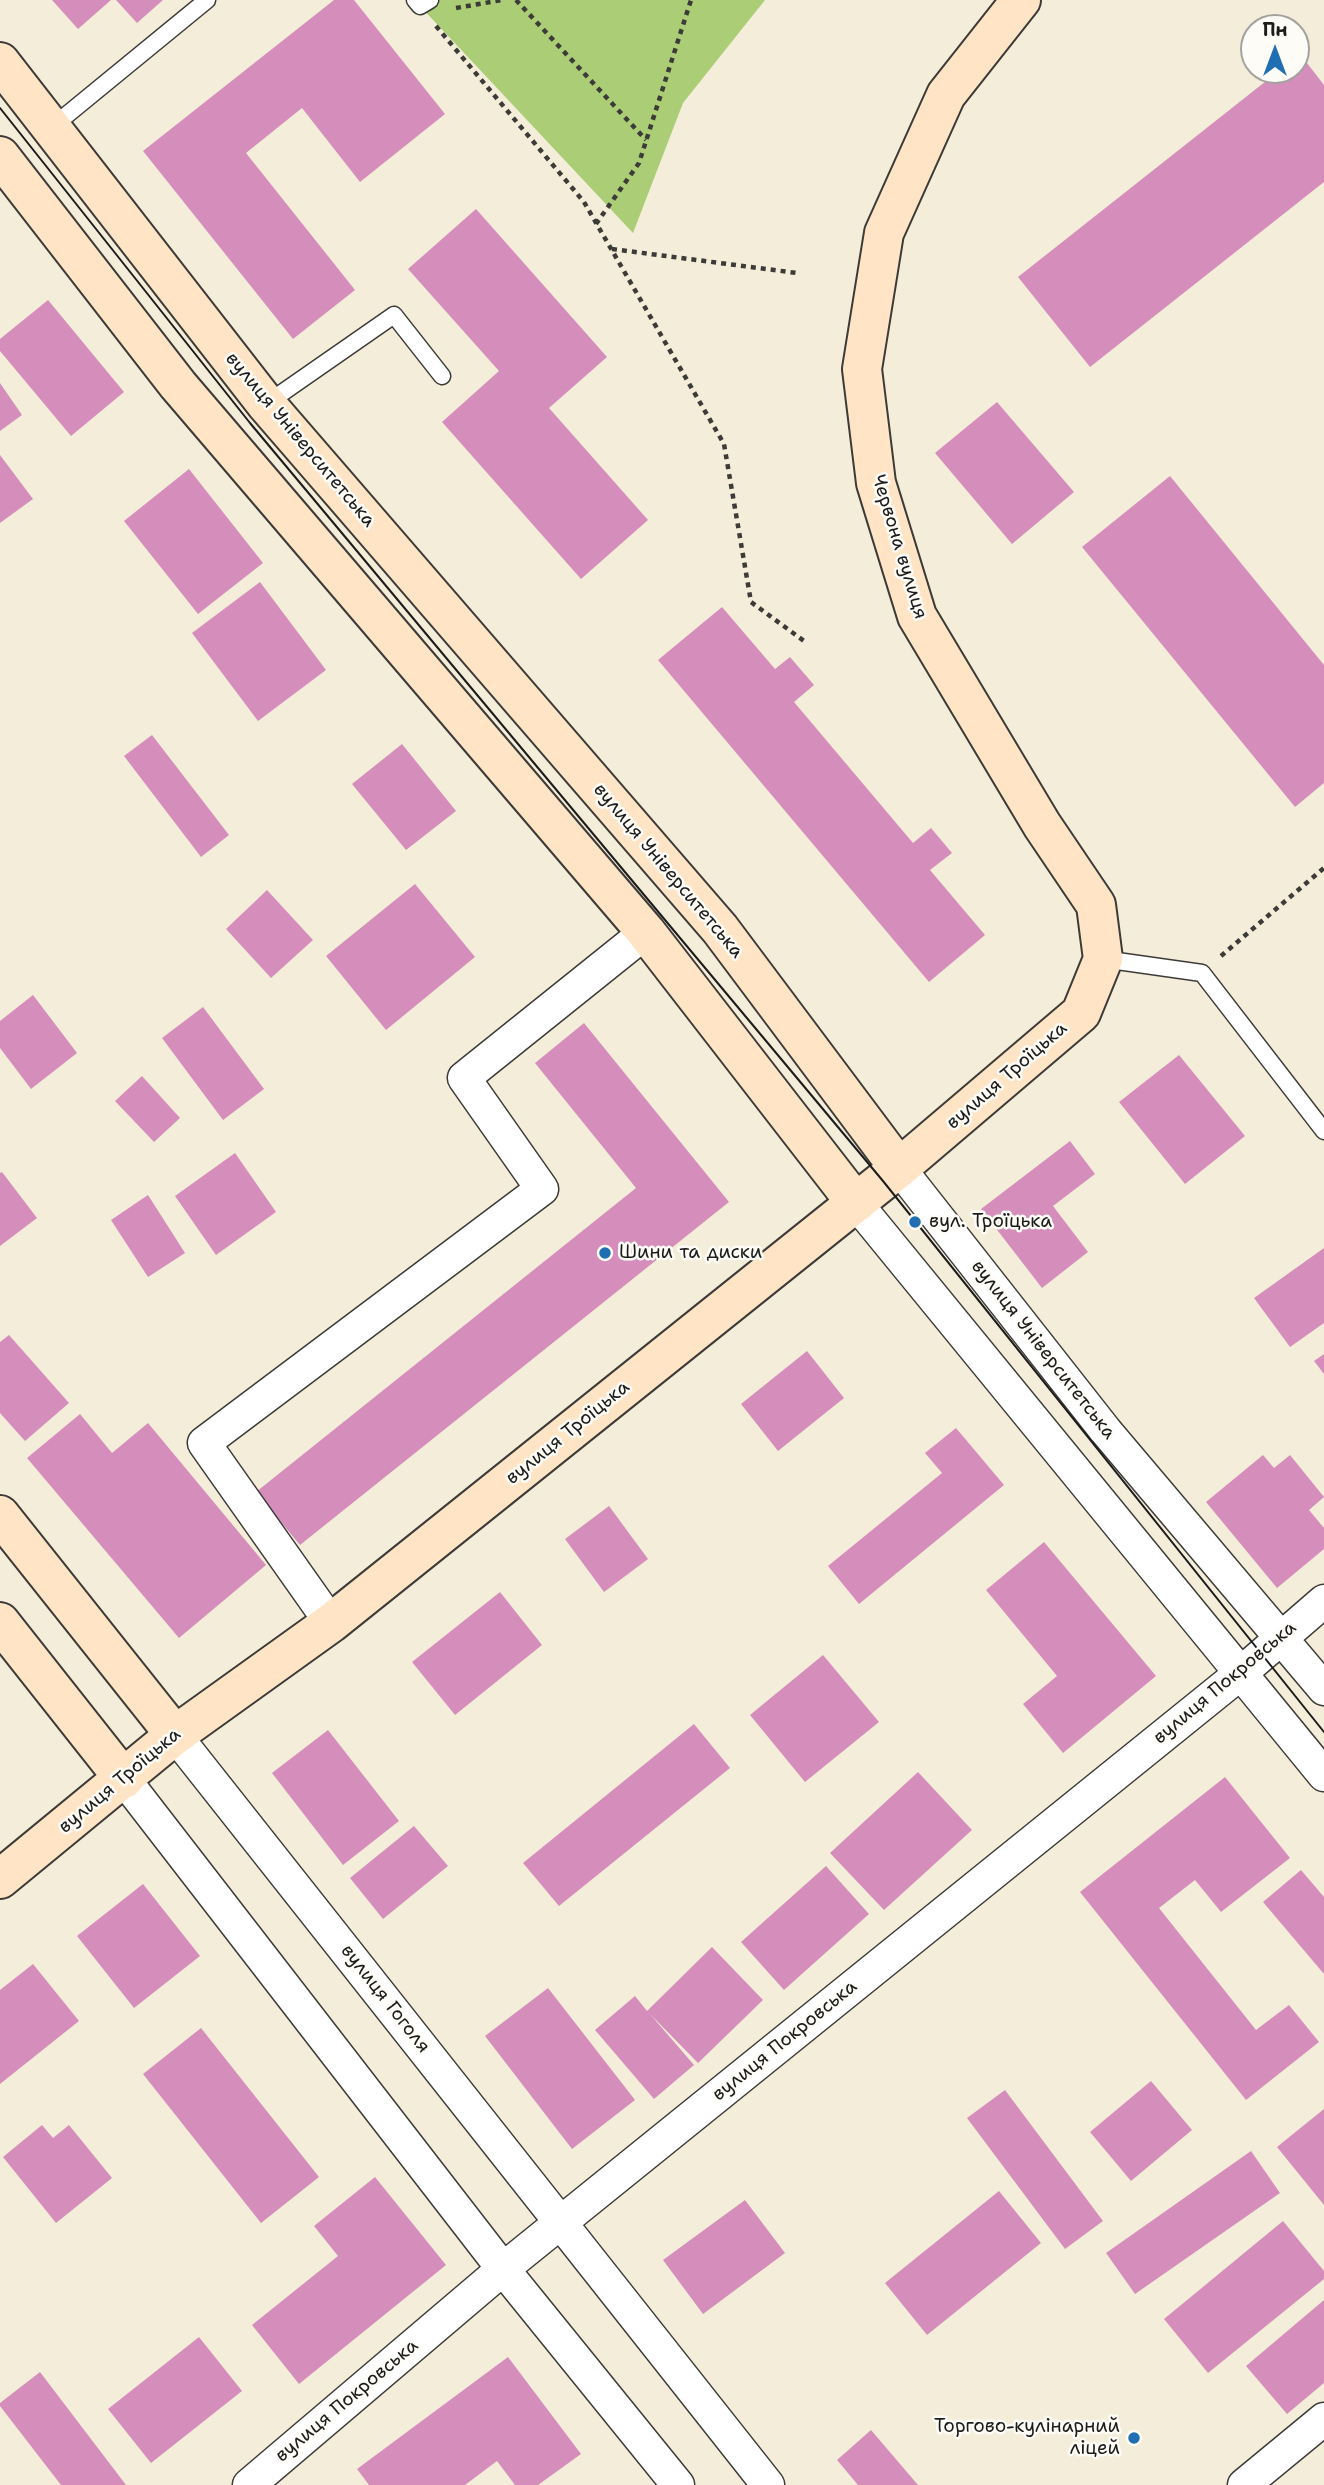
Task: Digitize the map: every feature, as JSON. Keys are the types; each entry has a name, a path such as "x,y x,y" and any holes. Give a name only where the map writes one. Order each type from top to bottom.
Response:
{"street":[{"name":"Червона вулиця","path":"1021,0 946,95 884,233 862,369 876,483 917,616 1042,825 1096,905 1103,959"},
{"name":"вулиця Університетська","path":"0,62 266,404 720,929 899,1168 1105,1430 1324,1689"},
{"path":"52,127 31,146 1,159 178,385 646,932 856,1203 1324,1775"},
{"path":"331,1623 204,1443 542,1189 464,1078 646,932"},
{"name":"вулиця Троїцька","path":"0,1879 124,1779 175,1734 331,1623 899,1168 1081,1013 1103,959"},
{"name":"вулиця Гоголя","path":"0,1516 768,2485"},
{"name":"вулиця Покровська","path":"249,2485 561,2221 1241,1672 1324,1601"},
{"path":"0,1622 503,2269 678,2485"},
{"path":"1244,2485 1324,2419"}],"lane":[{"path":"52,127 207,0"},
{"path":"266,404 394,316 442,376"},
{"path":"1103,959 1202,973 1324,1131"}],"path":[{"path":"421,2 466,9 502,0"},
{"path":"516,0 646,140"},
{"path":"596,224 639,163 691,0"},
{"path":"421,2 584,202 724,444 751,602 804,641"},
{"path":"611,248 797,273"},
{"path":"1202,973 1324,867"}],"green space":[{"path":"428,0 765,0 683,103 633,233 420,6"}],"building":[{"path":"52,0 111,0 78,29"},
{"path":"116,0 163,0 137,23"},
{"path":"334,0 354,0 445,114 360,182 302,108 246,153 355,290 293,339 143,151"},
{"path":"1310,67 1324,85 1324,182 1090,367 1018,277 1262,84 1310,84"},
{"path":"476,209 607,357 549,408 648,520 581,579 442,422 499,371 408,269"},
{"path":"48,300 124,392 71,436 0,351 0,339"},
{"path":"0,383 22,415 0,431"},
{"path":"997,402 1074,492 1012,544 935,453"},
{"path":"0,455 33,499 0,523"},
{"path":"189,469 263,563 198,614 124,521"},
{"path":"1170,476 1324,665 1324,783 1295,807 1082,547"},
{"path":"260,582 326,670 258,721 192,633"},
{"path":"722,607 775,669 790,657 814,685 794,702 913,843 931,828 952,853 930,870 985,935 929,982 658,660"},
{"path":"152,735 229,835 201,857 124,756"},
{"path":"402,744 456,811 406,850 352,784"},
{"path":"415,884 475,957 386,1030 326,956"},
{"path":"267,890 313,940 271,978 226,929"},
{"path":"33,995 77,1053 31,1089 0,1048 0,1021"},
{"path":"203,1007 264,1089 223,1120 162,1038"},
{"path":"584,1023 729,1202 300,1545 256,1492 636,1188 535,1063"},
{"path":"1179,1055 1245,1136 1185,1184 1119,1102"},
{"path":"142,1076 180,1118 154,1142 115,1101"},
{"path":"1070,1141 1095,1174 1053,1206 1088,1252 1042,1288 981,1209"},
{"path":"235,1153 276,1212 216,1255 175,1196"},
{"path":"2,1172 37,1218 0,1246 0,1173"},
{"path":"148,1195 185,1253 148,1277 111,1220"},
{"path":"1324,1248 1324,1323 1290,1347 1254,1298"},
{"path":"9,1335 69,1403 25,1441 0,1413 0,1342"},
{"path":"807,1351 844,1398 778,1451 741,1404"},
{"path":"1324,1354 1324,1374 1314,1361"},
{"path":"80,1414 112,1453 148,1423 266,1565 179,1638 27,1458"},
{"path":"956,1428 1004,1485 859,1604 828,1566 942,1473 925,1453"},
{"path":"1263,1455 1274,1468 1290,1455 1324,1497 1309,1510 1324,1528 1324,1549 1277,1588 1206,1502"},
{"path":"609,1506 648,1559 604,1592 565,1539"},
{"path":"1044,1542 1156,1676 1063,1753 1023,1704 1057,1676 986,1590"},
{"path":"500,1592 542,1645 455,1715 412,1662"},
{"path":"823,1655 879,1722 805,1782 750,1715"},
{"path":"694,1724 730,1768 559,1906 523,1863"},
{"path":"328,1730 399,1821 343,1865 272,1773"},
{"path":"918,1772 972,1830 884,1910 830,1853"},
{"path":"1225,1777 1290,1858 1221,1912 1195,1880 1159,1908 1256,2030 1289,2005 1319,2042 1246,2100 1080,1892"},
{"path":"414,1826 448,1866 383,1919 350,1878"},
{"path":"826,1866 869,1914 784,1990 741,1942"},
{"path":"1301,1870 1324,1897 1324,1974 1263,1902"},
{"path":"143,1884 200,1956 134,2008 77,1936"},
{"path":"712,1947 763,2000 698,2063 650,2014 694,2065 654,2099 595,2030 635,1996 647,2011"},
{"path":"33,1964 79,2021 0,2084 0,1990"},
{"path":"548,1988 635,2100 572,2149 485,2036"},
{"path":"201,2028 319,2177 261,2223 143,2074"},
{"path":"1151,2081 1192,2130 1131,2181 1090,2132"},
{"path":"1005,2090 1103,2221 1065,2249 967,2118"},
{"path":"1324,2109 1324,2205 1277,2147"},
{"path":"42,2125 53,2138 69,2125 112,2178 56,2223 3,2157"},
{"path":"1251,2151 1280,2193 1135,2294 1106,2253"},
{"path":"375,2177 446,2265 299,2384 252,2325 338,2256 314,2226"},
{"path":"999,2191 1041,2243 927,2335 885,2283"},
{"path":"745,2200 785,2253 703,2314 663,2260"},
{"path":"1283,2221 1324,2271 1324,2279 1208,2373 1164,2319"},
{"path":"1324,2300 1324,2383 1287,2414 1246,2366"},
{"path":"199,2337 242,2391 151,2463 108,2409"},
{"path":"508,2357 581,2454 538,2485 515,2485 497,2461 465,2485 369,2485 357,2469"},
{"path":"40,2372 126,2485 61,2485 0,2406 0,2403"},
{"path":"871,2430 918,2485 858,2485 837,2460"}],"tram line":[{"path":"0,108 250,423 883,1181 1324,1732"}],"place":[{"name":"вул. Троїцька","path":"915,1222"},
{"name":"Шини та диски","path":"605,1253"},
{"name":"Торгово-кулінарний ліцей","path":"1134,2438"}]}
